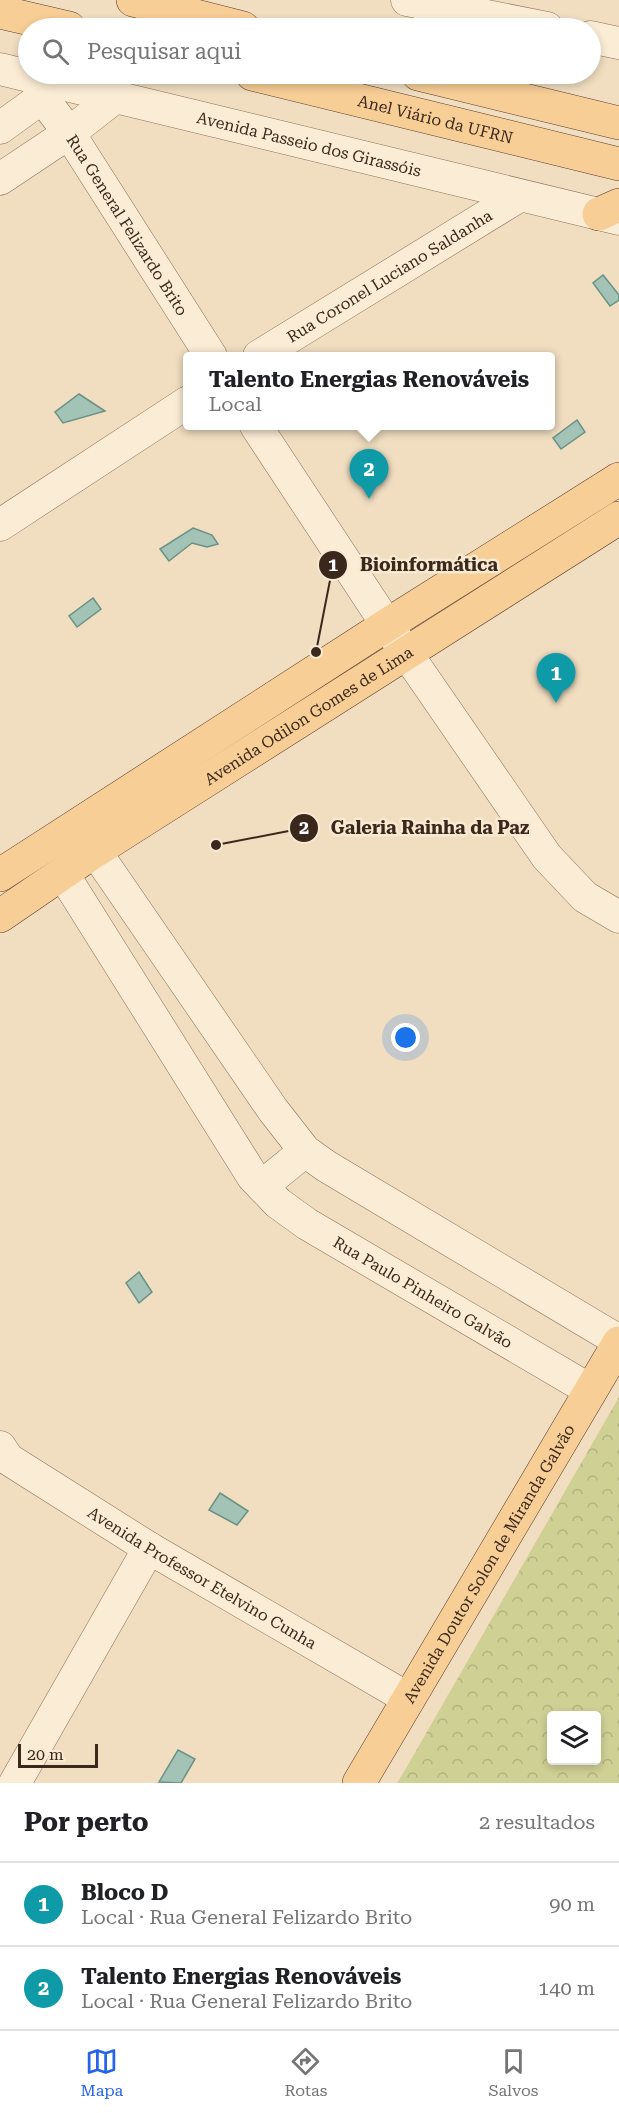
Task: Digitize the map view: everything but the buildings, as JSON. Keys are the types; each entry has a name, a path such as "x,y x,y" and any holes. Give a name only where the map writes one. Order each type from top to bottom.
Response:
{"main road":[{"path":"133,0 204,18"},
{"path":"0,12 26,18"},
{"name":"Anel Viário da UFRN","path":"293,84 619,164"},
{"path":"325,84 389,101 398,98 402,90 400,84"},
{"path":"459,84 619,123"},
{"name":"Avenida Odilon Gomes de Lima","path":"0,875 387,624 619,479"},
{"name":"Avenida Odilon Gomes de Lima","path":"0,916 95,851 619,518"},
{"name":"Avenida Doutor Solon de Miranda Galvão","path":"359,1783 619,1342"}],"street":[{"path":"421,2 499,18"},
{"path":"601,39 619,42"},
{"name":"Avenida Passeio dos Girassóis","path":"0,69 18,76"},
{"name":"Avenida Passeio dos Girassóis","path":"37,84 52,90 114,98 519,196 612,213"},
{"path":"0,128 52,90"},
{"name":"Rua General Felizardo Brito","path":"52,90 69,133 209,352"},
{"path":"0,179 69,133 114,98"},
{"name":"Rua Coronel Luciano Saldanha","path":"267,352 519,196"},
{"path":"0,525 183,405"},
{"path":"259,430 387,624 547,857 585,897 619,916"},
{"path":"95,851 273,1110 305,1151 326,1166 619,1342"},
{"name":"Rua Paulo Pinheiro Galvão","path":"63,874 253,1176 278,1203 307,1224 590,1390"},
{"path":"262,1186 305,1151"},
{"name":"Avenida Professor Etelvino Cunha","path":"0,1447 8,1459 149,1548 409,1699"},
{"path":"15,1783 149,1548"}],"green space":[{"path":"619,1397 619,1783 397,1783 405,1770"}],"shaded area":[{"path":"603,275 619,295 619,300 610,306 593,283"},
{"path":"79,394 105,411 63,423 55,412"},
{"path":"577,420 585,432 561,449 553,438"},
{"path":"193,528 212,535 218,544 207,547 192,543 169,561 160,549"},
{"path":"93,598 101,609 77,627 69,616"},
{"path":"139,1272 152,1292 139,1303 126,1283"},
{"path":"220,1493 248,1511 237,1525 209,1510"},
{"path":"178,1750 195,1759 181,1783 159,1782"}],"place":[{"name":"Talento Energias Renováveis","path":"369,499"},
{"name":"Bioinformática","path":"316,652"},
{"name":"Bloco D","path":"556,703"},
{"name":"Galeria Rainha da Paz","path":"216,845"}]}
